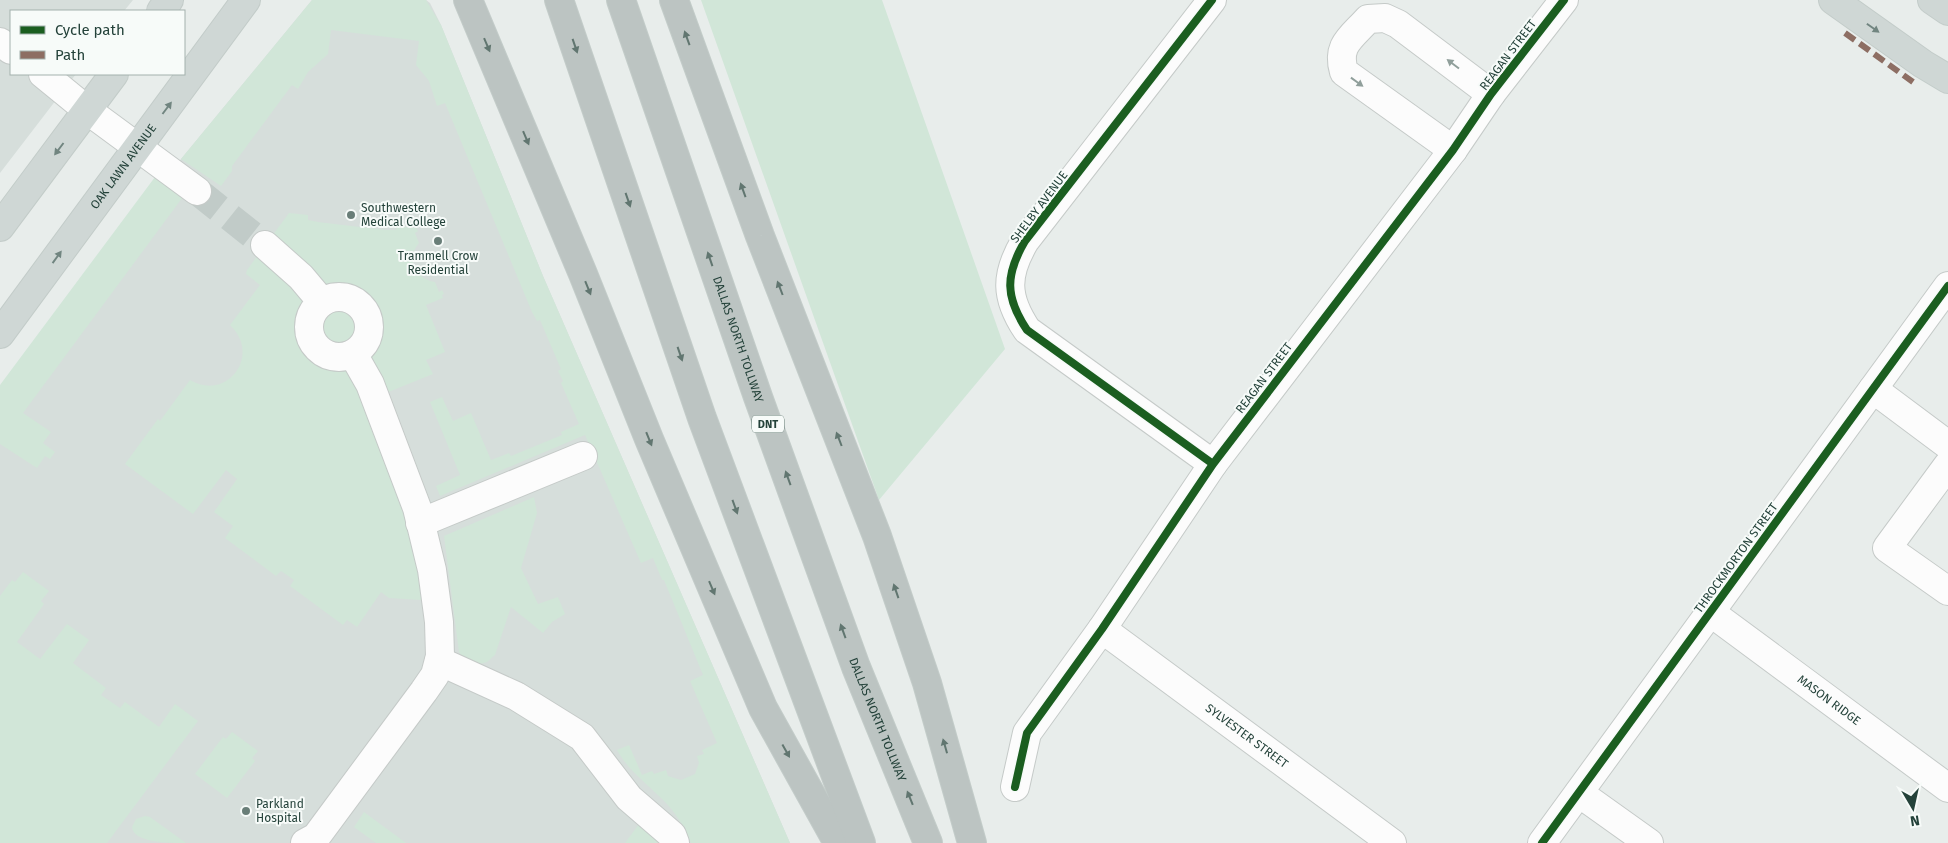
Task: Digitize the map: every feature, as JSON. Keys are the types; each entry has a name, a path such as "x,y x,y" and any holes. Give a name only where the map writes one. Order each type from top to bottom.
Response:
{"highway":[{"path":"468,0 583,274 649,439 763,708 838,843"},
{"path":"559,0 702,418 861,843"},
{"name":"DALLAS NORTH TOLLWAY","path":"621,0 758,396 846,639 928,843"},
{"path":"674,0 760,236 877,536 927,683 972,843"}],"main road":[{"name":"OAK LAWN AVENUE","path":"0,334 246,0"},
{"path":"1833,0 1923,64 1948,79"},
{"path":"1932,0 1948,10"},
{"path":"0,227 113,75"}],"street":[{"name":"SHELBY AVENUE","path":"1212,0 1026,241 1016,258 1011,276 1011,296 1017,314 1028,330 1213,464"},
{"name":"REAGAN STREET","path":"1015,788 1027,733 1102,629 1213,464 1453,150 1491,94 1564,0"},
{"path":"1453,150 1344,72 1340,59 1344,45 1368,19 1385,18 1398,24 1491,94"},
{"path":"43,75 87,110 198,191"},
{"path":"265,245 301,277 322,302"},
{"name":"THROCKMORTON STREET","path":"1542,843 1948,286"},
{"path":"342,297 355,301 366,312 370,326 368,337 353,354 335,357 320,351 312,340 309,323 313,312 322,302 342,297"},
{"path":"315,841 435,675 439,661 437,601 432,570 417,508 370,384 353,354"},
{"path":"1873,389 1948,445"},
{"path":"420,523 583,456"},
{"path":"1948,465 1887,548 1948,591"},
{"name":"MASON RIDGE","path":"1710,612 1948,788"},
{"name":"SYLVESTER STREET","path":"1102,629 1392,843"},
{"path":"439,661 516,696 582,737 629,798 672,835 675,843"},
{"path":"1579,792 1649,843"}],"shaded area":[{"path":"0,0 133,0 125,10 10,10 10,75 75,75 0,173"},
{"path":"312,0 426,0 430,3 441,25 543,276 790,843 0,843 0,409 181,159"}],"green space":[{"path":"312,0 426,0 441,25 543,276 790,843 691,843 675,813 632,770 617,750 629,745 642,775 652,771 654,774 666,770 668,776 681,780 695,774 699,763 697,756 704,754 702,750 717,743 690,681 703,675 664,580 662,580 653,558 641,563 585,435 440,496 436,486 460,475 430,402 442,397 453,421 471,413 491,460 509,453 511,456 562,435 561,432 579,424 561,383 563,381 558,371 561,369 540,320 537,321 532,312 445,103 437,106 429,81 416,65 419,41 331,30 328,54 308,72 298,89 292,85 232,166 232,171 221,186 181,159"},
{"path":"701,0 882,0 1005,349 879,500"},
{"path":"158,173 191,186 23,413 51,432 43,443 55,452 50,459 45,456 37,468 0,444 0,385"},
{"path":"289,213 308,215 308,220 318,222 386,230 396,230 397,226 416,228 418,231 415,233 419,243 413,255 414,267 422,277 435,282 439,292 442,290 444,294 442,295 443,298 426,305 445,352 426,360 433,374 376,397 437,601 389,598 381,592 357,627 347,620 343,625 290,586 294,580 281,571 276,576 225,538 233,526 214,512 237,479 226,470 193,514 125,464 190,380 204,385 216,385 227,380 236,372 241,361 242,349 239,337 230,325 260,285 246,274 247,270"},
{"path":"534,497 537,513 521,568 538,604 558,597 565,614 552,622 543,633 511,607 495,655 487,662 476,665 462,657 459,652 444,536"},
{"path":"23,572 49,591 41,601 44,604 17,642 40,659 67,624 89,640 73,663 106,688 101,695 120,708 125,702 159,727 175,704 198,721 107,843 0,843 0,596 12,580 15,582"},
{"path":"232,732 258,751 252,758 255,761 227,798 195,774 223,737 226,739"},
{"path":"364,812 406,843 376,843 354,827"},
{"path":"145,816 150,817 186,843 153,841 139,836 132,827 136,819"},
{"path":"639,824 660,843 625,843"}],"tunnel":[{"path":"197,191 265,245"}],"marked path":[{"path":"1845,33 1913,82"}],"cycle path":[{"path":"1212,0 1025,241 1018,253 1011,275 1010,286 1015,307 1027,330 1213,464"},
{"path":"1015,787 1027,733 1102,629 1213,464 1453,150 1491,94 1564,0"},
{"path":"1542,843 1948,286"}],"place":[{"name":"Southwestern Medical College","path":"351,215"},
{"name":"Trammell Crow Residential","path":"438,241"},
{"name":"Parkland Hospital","path":"246,811"}]}
